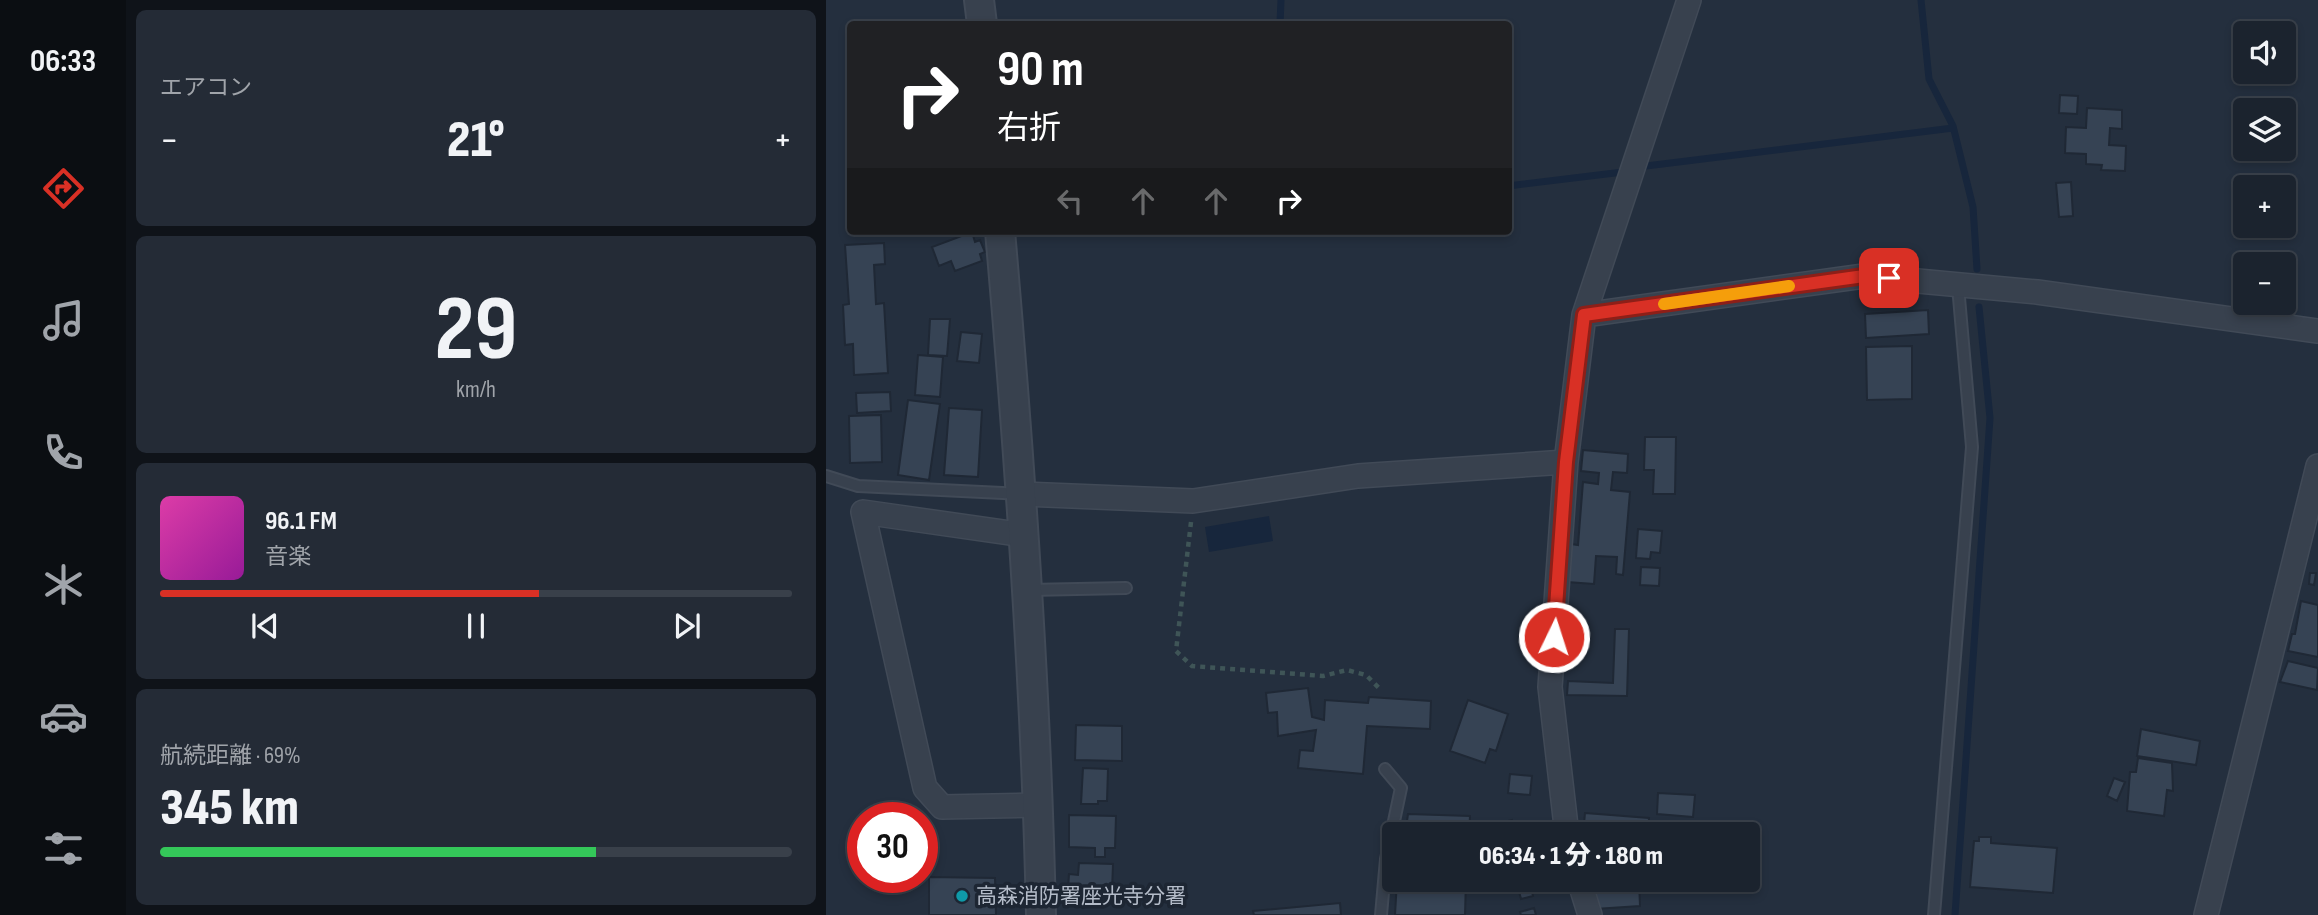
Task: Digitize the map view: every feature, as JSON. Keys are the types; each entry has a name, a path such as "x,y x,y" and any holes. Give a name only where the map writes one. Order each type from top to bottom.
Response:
{"street":[{"path":"979,0 982,21"},
{"path":"1566,822 1550,687 1566,462 1584,315 1689,0"},
{"path":"1000,235 1023,495 1041,915"},
{"path":"1584,315 1864,276 2037,292 2318,331"},
{"path":"1023,495 1193,501 1358,476 1566,462"},
{"path":"2206,915 2318,466"},
{"path":"1024,536 863,512 925,788 942,807 1038,805"},
{"path":"1583,892 1590,915"}],"lane":[{"path":"1934,915 1972,447 1958,286"},
{"path":"826,476 858,486 1023,495"},
{"path":"1027,590 1126,587"},
{"path":"1381,915 1386,859 1401,788 1385,769"}],"path":[{"path":"1193,501 1176,651 1192,666 1323,676 1347,670 1366,675 1381,690"}],"water":[{"path":"1269,516 1273,541 1209,552 1205,527"}],"building":[{"path":"2060,95 2078,96 2077,114 2059,113"},
{"path":"2087,108 2122,110 2122,129 2110,128 2109,145 2126,146 2125,171 2101,170 2102,165 2086,164 2086,154 2065,153 2066,127 2086,128"},
{"path":"2071,182 2073,216 2059,217 2056,183"},
{"path":"964,235 973,235 975,242 980,240 985,252 980,254 982,261 955,271 951,261 939,266 932,247"},
{"path":"884,243 885,264 874,265 876,304 884,303 888,373 854,375 853,344 845,345 843,305 849,304 845,245"},
{"path":"1928,310 1929,334 1866,338 1865,314"},
{"path":"930,319 950,319 947,356 928,355"},
{"path":"961,332 982,334 979,363 957,361"},
{"path":"1912,346 1912,399 1867,400 1866,347"},
{"path":"918,355 943,357 940,397 915,395"},
{"path":"890,392 891,411 857,413 856,393"},
{"path":"908,400 940,404 929,480 898,475"},
{"path":"949,408 982,410 978,477 944,475"},
{"path":"881,415 882,462 850,463 849,416"},
{"path":"1645,437 1676,437 1675,494 1653,494 1654,470 1644,470"},
{"path":"1583,450 1628,454 1627,473 1613,472 1611,490 1630,492 1623,575 1616,574 1617,557 1596,556 1594,584 1567,582 1571,544 1578,545 1583,482 1598,484 1599,473 1581,471"},
{"path":"1638,529 1662,531 1660,553 1651,552 1650,559 1636,558"},
{"path":"1641,567 1660,568 1659,586 1640,585"},
{"path":"2310,573 2316,573 2314,585 2309,584"},
{"path":"2301,601 2318,605 2318,657 2288,651 2292,634 2295,634"},
{"path":"1615,629 1629,629 1627,696 1567,695 1568,681 1613,683"},
{"path":"2288,661 2318,668 2317,690 2280,682"},
{"path":"1308,688 1312,717 1324,720 1325,700 1368,703 1369,697 1431,701 1430,729 1367,726 1363,774 1298,768 1300,750 1313,751 1316,730 1278,736 1277,712 1268,713 1266,693"},
{"path":"1468,700 1508,714 1496,751 1490,749 1485,763 1450,751"},
{"path":"1076,725 1122,726 1122,761 1075,760"},
{"path":"2141,729 2200,741 2196,765 2137,756"},
{"path":"2138,758 2172,763 2173,791 2167,790 2164,816 2127,811 2130,772 2136,772"},
{"path":"1083,768 1108,769 1107,801 1081,804"},
{"path":"1510,774 1532,776 1530,795 1508,793"},
{"path":"2114,778 2125,782 2117,801 2107,796"},
{"path":"1658,793 1695,795 1693,817 1657,814"},
{"path":"1585,813 1649,818 1649,822 1584,822"},
{"path":"1408,814 1470,816 1470,822 1407,822"},
{"path":"1069,815 1116,816 1115,848 1105,848 1105,857 1095,857 1095,848 1069,847"},
{"path":"1979,837 1991,837 1991,843 2057,848 2053,893 1970,887 1974,841 1979,841"},
{"path":"1079,863 1113,864 1112,891 1068,889 1069,874 1078,875"},
{"name":"高森消防署座光寺分署","path":"938,877 995,878 996,915 929,915 929,893 938,893"},
{"path":"1396,892 1466,892 1465,915 1395,915"},
{"path":"1519,892 1532,892 1533,896 1521,899"},
{"path":"1594,892 1639,892 1640,906 1595,909"},
{"path":"1340,903 1341,915 1254,915 1253,911"},
{"path":"1534,908 1536,915 1521,915 1520,912"}],"waterway":[{"path":"1280,21 1281,0"},
{"path":"1921,0 1929,79 1953,126 1973,207 1977,269"},
{"path":"1646,166 1953,128"},
{"path":"1512,186 1623,172"},
{"path":"1955,915 1990,418 1979,307"}],"slow traffic":[{"path":"1664,304 1789,286"}],"place":[{"name":"高森消防署座光寺分署","path":"962,896"}],"route":[{"path":"1554,637 1566,462 1584,315 1864,276 1889,278"}]}
